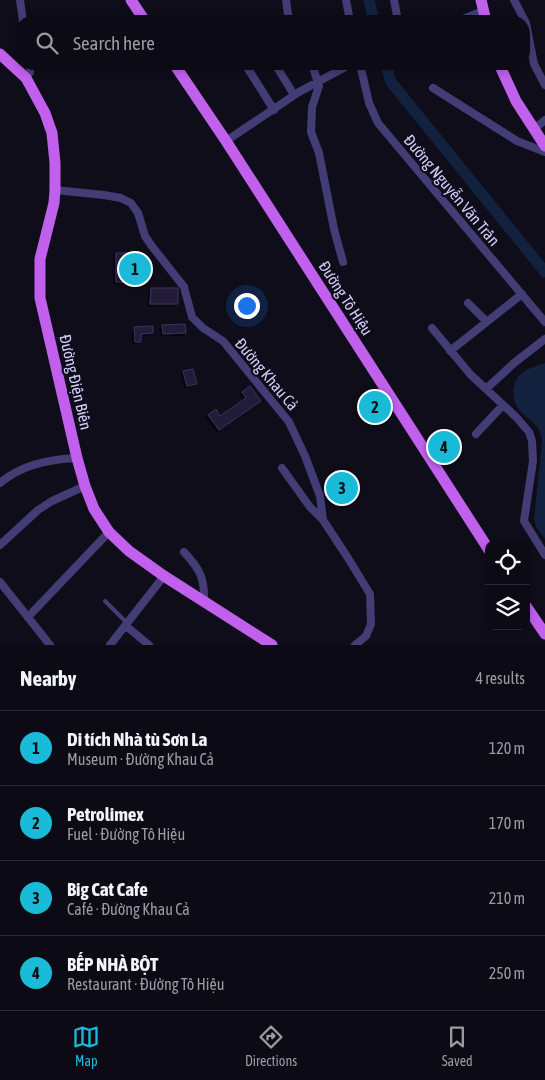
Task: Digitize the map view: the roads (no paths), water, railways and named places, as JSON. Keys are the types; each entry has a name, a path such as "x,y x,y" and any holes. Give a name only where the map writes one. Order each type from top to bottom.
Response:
{"main road":[{"path":"131,0 142,15"},
{"name":"Đường Điện Biên","path":"0,54 15,68"},
{"name":"Đường Điện Biên","path":"17,70 26,78 45,113 52,133 56,190 40,259 40,298 77,458 94,509 109,532 129,552 272,645"},
{"name":"Đường Tô Hiệu","path":"178,70 226,141 485,544"},
{"path":"502,70 516,101 545,146"},
{"path":"530,612 545,634"}],"street":[{"path":"20,0 22,15"},
{"path":"286,0 288,15"},
{"path":"346,0 349,15"},
{"path":"394,0 397,15"},
{"path":"514,0 522,15"},
{"path":"530,44 534,64 545,85"},
{"path":"26,78 30,70"},
{"path":"249,70 274,110"},
{"path":"279,70 294,95"},
{"path":"314,70 319,86 312,107 311,132 319,153 334,229 343,262"},
{"path":"226,141 294,95 339,70"},
{"name":"Đường Nguyễn Văn Trân","path":"361,70 369,103 378,123 545,322"},
{"path":"433,88 516,142 545,152"},
{"path":"534,129 545,120"},
{"name":"Đường Khau Cả","path":"56,190 104,194 121,198 131,203 138,213 145,236 150,245 184,287 192,317 202,328 223,341 289,422 305,456 320,496 323,520 370,594 371,624 366,636 355,645"},
{"path":"450,351 522,294"},
{"path":"468,303 487,322"},
{"path":"432,328 470,374 524,426 532,441 532,470 523,517 531,534 545,555"},
{"path":"486,389 514,363 545,339"},
{"path":"476,434 503,404"},
{"path":"0,483 9,476 30,466 77,458"},
{"path":"282,468 310,507 323,520"},
{"path":"0,545 38,510 52,501 85,486"},
{"path":"28,617 109,532"},
{"path":"184,552 196,565 201,576 204,588 204,602"},
{"path":"110,645 164,576"},
{"path":"0,582 50,645"},
{"path":"127,625 149,645"}],"lane":[{"path":"105,600 127,625"}],"water":[{"path":"545,363 545,539 536,527 534,519 542,443 540,431 519,410 513,394 514,385 523,372"}],"waterway":[{"path":"369,0 373,15"},
{"path":"388,70 391,82 545,272"}],"place":[{"name":"Di tích Nhà tù Sơn La","path":"135,269"},
{"name":"Petrolimex","path":"375,407"},
{"name":"BẾP NHÀ BỘT","path":"444,447"},
{"name":"Big Cat Cafe","path":"342,488"}]}
